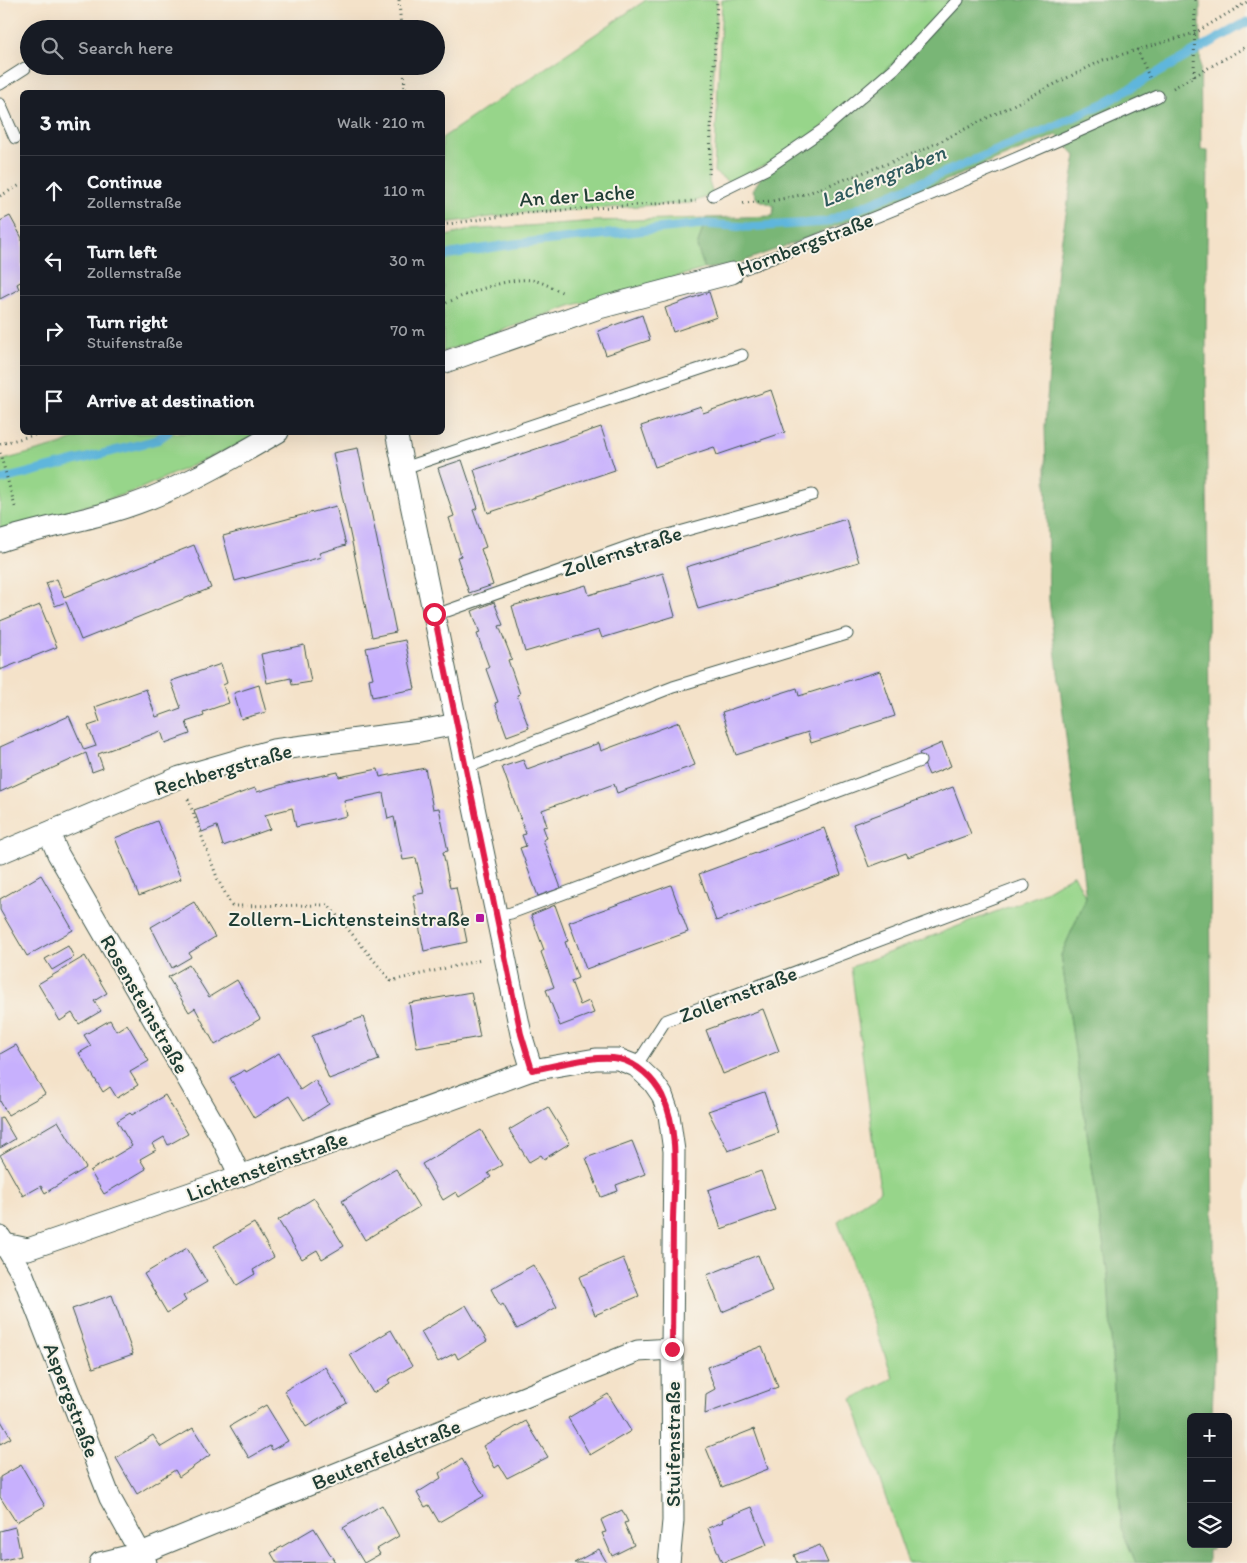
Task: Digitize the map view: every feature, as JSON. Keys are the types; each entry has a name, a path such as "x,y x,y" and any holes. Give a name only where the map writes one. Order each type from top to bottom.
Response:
{"street":[{"name":"Hornbergstraße","path":"445,362 599,308 732,272"},
{"path":"0,541 111,512 170,489 228,461 273,435"},
{"path":"397,435 521,1034 532,1070 596,1059 618,1059 636,1066"},
{"name":"Rechbergstraße","path":"0,853 180,778 273,750 420,731 457,724"},
{"name":"Rosensteinstraße","path":"49,833 58,854 224,1140 240,1176"},
{"name":"Stuifenstraße","path":"636,1066 653,1082 662,1095 669,1115 674,1152 673,1521 669,1563"},
{"name":"Lichtensteinstraße","path":"2,1241 28,1249 240,1176 532,1070"},
{"name":"Aspergstraße","path":"2,1241 23,1275 110,1498 143,1558"},
{"name":"Beutenfeldstraße","path":"100,1563 143,1558 638,1352 672,1349"}],"lane":[{"path":"713,195 766,169 824,129 895,68 958,0"},
{"path":"0,84 20,71"},
{"name":"Hornbergstraße","path":"732,272 813,242 1028,154 1156,91"},
{"path":"0,104 15,138"},
{"path":"404,468 742,355"},
{"name":"Zollernstraße","path":"434,614 633,545 812,495"},
{"path":"465,766 479,763 673,687 847,634"},
{"path":"496,916 511,913 920,761"},
{"name":"Zollernstraße","path":"636,1066 665,1021 1024,886"}],"path":[{"path":"399,0 400,20"},
{"path":"717,0 709,182 713,195 723,202 735,204 787,199 824,188 919,152 1103,60 1195,33 1247,2"},
{"path":"1194,76 1195,0"},
{"path":"1137,49 1156,91 1194,76 1247,46"},
{"path":"405,75 406,90"},
{"path":"0,196 20,185"},
{"name":"An der Lache","path":"445,225 522,213 690,203 713,195"},
{"path":"445,304 494,286 532,280 599,308"},
{"path":"0,444 34,435"},
{"path":"0,453 9,485"},
{"path":"180,778 218,880 232,906 328,905 391,981 504,954"}],"green space":[{"path":"646,0 717,0 709,182 713,195 690,203 523,213 445,223 445,136"},
{"path":"722,0 958,0 923,39 796,150 729,182 714,172"},
{"path":"958,0 1200,0 1201,150 1208,150 1206,342 1214,1360 1212,1413 1187,1413 1187,1548 1212,1548 1208,1549 1208,1563 1136,1563 1121,1528 1108,1276 1061,955 1086,898 1049,600 1045,426 1057,267 1076,156 1057,135 802,240 730,266 705,269 697,247 706,218 773,216 774,206 757,199 753,190 766,169 824,129"},
{"path":"706,218 697,247 705,269 570,306 445,351 445,236 470,230 597,221"},
{"path":"84,435 256,435 135,491 49,517 0,529 0,461 59,445"},
{"path":"1074,874 1086,898 1061,955 1108,1276 1121,1528 1136,1563 908,1563 852,1399 893,1378 838,1221 880,1191 851,967 1037,896"}],"building":[{"path":"10,216 20,234 20,282 17,284 19,289 0,299 0,221"},
{"path":"709,292 717,317 673,332 665,308"},
{"path":"642,315 650,340 606,355 598,331"},
{"path":"771,390 785,432 717,455 714,447 655,467 641,426 701,406 703,413"},
{"path":"601,427 615,470 488,513 474,470"},
{"path":"358,448 396,632 372,637 333,453"},
{"path":"462,460 478,508 473,510 486,547 481,549 493,585 469,593 457,557 461,556 449,518 454,516 438,468"},
{"path":"336,506 346,545 319,553 321,557 235,581 223,536"},
{"path":"846,519 859,562 698,609 686,567"},
{"path":"194,545 211,588 81,640 66,602 55,606 46,583 57,579 64,597"},
{"path":"663,573 675,616 602,638 599,630 525,652 512,606 586,585 589,595"},
{"path":"494,602 503,625 499,626 512,659 508,660 520,694 517,695 529,728 507,736 495,703 498,702 486,669 489,667 477,634 480,633 472,611"},
{"path":"40,605 57,647 0,670 0,621"},
{"path":"405,640 415,689 372,697 369,679 373,678 366,648"},
{"path":"304,645 311,682 292,685 291,678 267,683 261,654"},
{"path":"221,664 227,683 223,685 229,703 203,712 204,716 186,722 190,734 165,743 161,731 98,754 103,768 92,772 86,753 0,792 0,747 69,716 84,750 96,746 88,726 100,722 95,707 146,689 156,717 181,708 171,681"},
{"path":"880,671 895,716 811,743 808,732 736,755 722,712 797,688 799,696"},
{"path":"259,685 266,712 241,719 234,693"},
{"path":"679,722 695,765 617,793 614,784 542,810 547,826 543,827 547,838 543,840 561,888 538,896 520,848 526,846 522,835 526,834 502,767 523,760 527,769 599,743 601,751"},
{"path":"942,743 951,766 929,775 919,753"},
{"path":"425,768 433,809 439,808 448,851 443,852 450,888 456,887 467,942 424,951 413,895 424,893 416,858 403,860 394,817 388,819 383,793 344,801 347,816 296,827 292,808 265,815 270,829 223,846 217,826 202,832 194,810 255,788 257,792 287,783 338,772 339,777 378,769 380,777"},
{"path":"953,787 971,834 908,857 906,853 869,867 853,824"},
{"path":"157,821 181,879 139,896 115,838"},
{"path":"824,828 841,875 716,921 699,874"},
{"path":"41,875 73,930 27,956 0,910 0,899"},
{"path":"671,885 688,932 586,969 569,922"},
{"path":"194,902 215,937 189,953 191,957 172,968 151,927"},
{"path":"555,905 568,941 565,942 578,978 571,981 580,1005 589,1001 594,1013 560,1026 546,990 554,987 541,952 544,950 531,915"},
{"path":"68,946 74,957 52,970 45,959"},
{"path":"85,956 107,993 94,1001 101,1011 79,1024 72,1013 60,1021 38,984"},
{"path":"189,965 209,997 237,980 260,1019 215,1045 195,1008 189,1012 168,977"},
{"path":"471,992 480,1037 417,1048 409,1003"},
{"path":"763,1009 779,1051 723,1074 706,1030"},
{"path":"363,1017 379,1060 329,1079 312,1036"},
{"path":"110,1020 116,1031 127,1024 149,1061 130,1072 138,1085 117,1098 110,1087 103,1092 79,1053 91,1046 84,1035"},
{"path":"16,1045 45,1094 8,1115 0,1101 0,1054"},
{"path":"279,1053 300,1090 315,1080 329,1104 304,1120 289,1096 254,1118 230,1078 245,1070 246,1072"},
{"path":"764,1092 778,1133 728,1151 708,1111"},
{"path":"165,1095 188,1134 168,1145 164,1137 152,1144 156,1150 140,1159 146,1169 104,1194 90,1171 132,1146 117,1121 130,1113 132,1115"},
{"path":"548,1107 570,1143 544,1159 541,1155 529,1162 509,1130"},
{"path":"2,1117 15,1139 0,1148 0,1118"},
{"path":"58,1121 86,1168 45,1193 41,1186 23,1196 0,1155"},
{"path":"481,1130 502,1165 488,1173 491,1177 459,1197 456,1192 443,1200 422,1164"},
{"path":"632,1141 645,1174 616,1185 618,1191 601,1197 586,1158"},
{"path":"396,1169 419,1207 365,1240 342,1201"},
{"path":"761,1171 775,1210 721,1229 708,1190"},
{"path":"314,1198 344,1246 322,1259 317,1250 302,1259 278,1220"},
{"path":"254,1223 274,1257 253,1270 255,1274 237,1285 214,1246"},
{"path":"187,1248 207,1282 183,1296 186,1301 167,1313 144,1274"},
{"path":"758,1255 772,1291 722,1312 707,1275"},
{"path":"623,1258 639,1296 595,1315 579,1277"},
{"path":"533,1265 557,1307 517,1329 503,1304 500,1306 491,1289"},
{"path":"112,1295 133,1354 93,1368 72,1309"},
{"path":"466,1305 487,1341 458,1359 455,1353 438,1362 421,1332"},
{"path":"391,1330 412,1366 388,1380 390,1383 373,1393 350,1355"},
{"path":"762,1346 778,1387 705,1414 706,1394 715,1389 707,1367"},
{"path":"325,1367 347,1403 306,1427 284,1391"},
{"path":"608,1394 631,1431 590,1455 568,1418"},
{"path":"266,1405 288,1441 272,1450 270,1446 249,1458 230,1426"},
{"path":"0,1419 11,1438 0,1444"},
{"path":"526,1421 548,1457 507,1478 499,1465 495,1468 483,1446"},
{"path":"193,1428 210,1455 179,1477 175,1470 137,1494 116,1458 153,1435 161,1447"},
{"path":"754,1429 768,1469 722,1487 706,1448"},
{"path":"462,1459 484,1496 439,1522 429,1505 425,1507 417,1493 441,1478 439,1473"},
{"path":"21,1465 45,1506 16,1522 0,1497 0,1477"},
{"path":"382,1505 399,1536 377,1549 380,1554 364,1563 343,1528"},
{"path":"752,1507 767,1545 722,1563 708,1528 723,1522 722,1519"},
{"path":"622,1510 628,1522 624,1523 634,1545 612,1556 602,1533 606,1532 601,1520"},
{"path":"15,1527 21,1556 0,1561 0,1531"},
{"path":"314,1528 335,1562 277,1563 271,1553"},
{"path":"820,1545 828,1563 797,1563 794,1555"},
{"path":"599,1549 607,1563 574,1563"}],"waterway":[{"name":"Lachengraben","path":"445,256 514,244 704,224 747,227 826,222 1046,130 1106,102 1247,22"},
{"name":"Lachengraben","path":"0,480 157,440 164,435"}],"place":[{"name":"Zollern-Lichtensteinstraße","path":"480,918"}],"route":[{"path":"434,614 521,1034 532,1070 596,1059 618,1059 636,1066 653,1082 662,1095 669,1115 674,1152 672,1349"}]}
